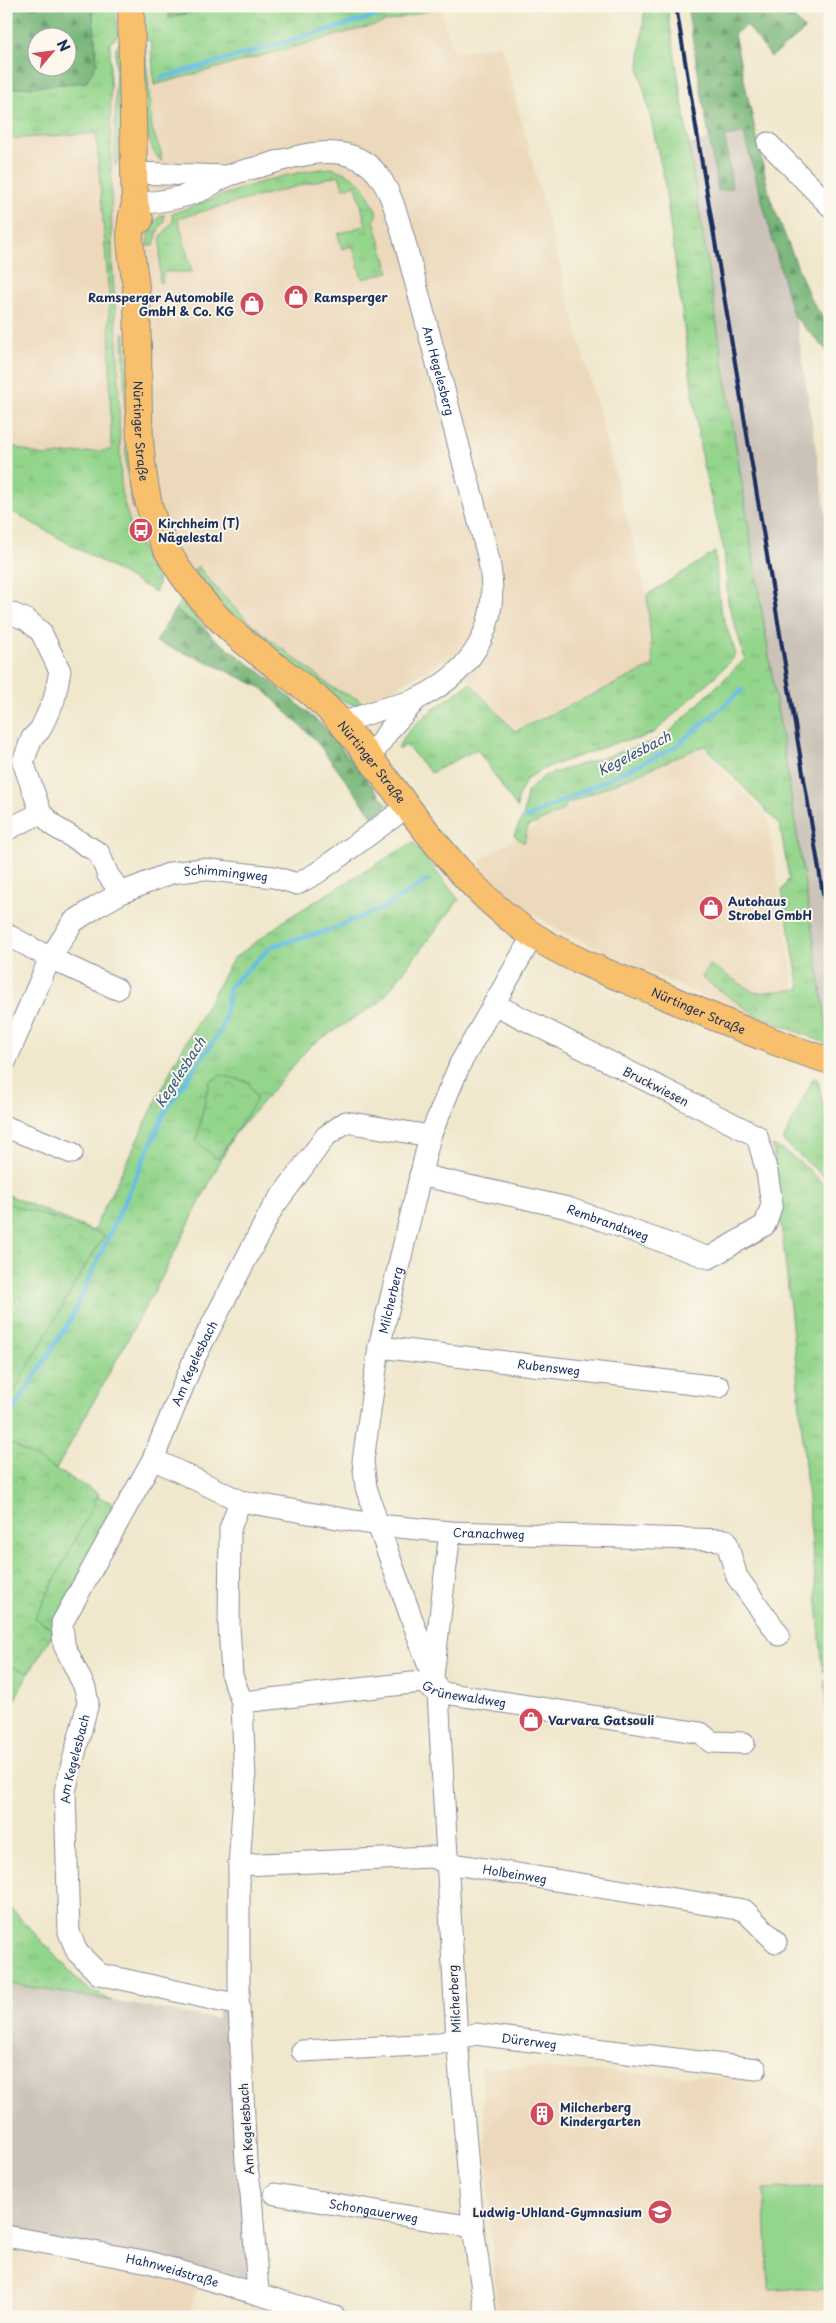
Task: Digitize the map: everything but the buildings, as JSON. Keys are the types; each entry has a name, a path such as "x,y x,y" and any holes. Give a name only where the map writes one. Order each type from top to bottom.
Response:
{"main road":[{"name":"Nürtinger Straße","path":"131,6 136,204 130,221 130,250 136,290 141,463 148,503 168,551 195,591 215,616 243,641 324,704 342,723 484,897 533,935 577,960 761,1037 830,1061"}],"street":[{"path":"768,144 830,206"},
{"name":"Am Hegelesberg","path":"136,204 166,201 203,190 226,176 306,154 326,152 345,154 363,161 378,175 396,212 491,570 492,590 489,618 479,646 469,661 448,681 417,699 342,723"},
{"name":"Am Hegelesberg","path":"134,174 226,176"},
{"path":"6,611 27,620 41,632 60,672 54,700 40,730 32,738 22,762 41,813 55,827 98,853 108,875 121,893"},
{"name":"Am Hegelesberg","path":"370,758 389,730 417,699"},
{"name":"Schimmingweg","path":"6,1060 50,958 73,922 121,893 171,873 202,869 274,877 297,884 317,873 408,806"},
{"path":"6,830 41,813"},
{"path":"6,934 50,958 117,988"},
{"name":"Milcherberg","path":"435,1687 378,1525 366,1487 363,1461 379,1347 430,1136 460,1064 533,935"},
{"name":"Bruckwiesen","path":"494,1004 757,1136 767,1172 772,1204"},
{"name":"Am Kegelesbach","path":"258,2293 251,2193 246,2162 239,2005 99,1974 77,1952 69,1932 64,1790 88,1703 85,1688 64,1645 62,1623 154,1458 195,1357 272,1209 326,1136 346,1122 430,1136"},
{"path":"6,1127 72,1153"},
{"name":"Rembrandtweg","path":"420,1175 568,1208 709,1258 765,1226 772,1204"},
{"name":"Rubensweg","path":"379,1347 719,1387"},
{"name":"Cranachweg","path":"154,1458 240,1501 378,1525 450,1532 726,1540 737,1577 779,1635"},
{"path":"239,1994 239,1865 245,1782 242,1702 232,1676 229,1625 230,1529 240,1501"},
{"name":"Milcherberg","path":"450,1532 435,1687 456,2039 473,2227 486,2317"},
{"name":"Grünewaldweg","path":"242,1702 421,1682 435,1687 701,1733 711,1742 744,1743"},
{"name":"Holbeinweg","path":"239,1865 431,1857 447,1863 744,1910 776,1942"},
{"name":"Dürerweg","path":"302,2051 437,2044 474,2034 756,2069"},
{"name":"Schongauerweg","path":"275,2194 473,2227"},
{"name":"Hahnweidstraße","path":"6,2236 149,2262 335,2317"}],"shaded area":[{"path":"408,6 439,6 454,54 501,44 647,595 653,666 515,728 447,658 370,702 339,693 221,605 6,484 6,95 115,84"},
{"path":"750,132 795,313 826,514 830,519 830,1037 787,780 688,144"},
{"path":"702,749 768,818 802,1035 750,1018 554,928 487,880 479,860 576,802"},
{"path":"6,1983 217,2019 219,2005 235,2008 253,2286 6,2231"},
{"name":"Ludwig-Uhland-Gymnasium","path":"481,2066 764,2080 789,2094 830,2107 830,2317 497,2317"},
{"path":"6,2231 199,2272 190,2317 6,2317"}],"green space":[{"path":"6,6 92,6 97,63 86,82 6,89"},
{"path":"92,6 115,6 119,35 110,43 112,258 118,357 121,492 131,527 159,583 155,592 6,508 6,444 42,456 111,450 109,296 96,133 6,139 6,89 86,82 97,63"},
{"path":"143,6 169,6 169,18 217,6 441,7 154,85 151,43 143,36"},
{"path":"169,6 217,6 169,18"},
{"path":"645,6 667,6 830,1045 754,1014 702,978 709,964 755,993 800,989 782,891 789,878 780,825 704,746 567,804 560,812 528,827 524,843 514,835 524,814 527,792 544,776 662,739 745,659 728,602 724,550 702,461 664,178 639,67"},
{"path":"687,6 784,6 805,30 771,57 747,25 734,34 770,198 810,298 830,328 830,354 793,315 744,134 725,137 732,188 718,191"},
{"path":"123,39 122,154 115,166 116,46"},
{"path":"138,39 145,44 152,129 161,152 162,162 154,152 145,122 142,105"},
{"path":"331,168 355,179 361,184 369,197 377,214 374,221 389,272 362,279 353,246 342,249 338,234 366,225 356,185 343,188 339,175 178,218 192,272 163,272 162,283 159,282 161,236 173,222 172,214 230,192 270,180"},
{"path":"164,214 164,222 159,228 154,245 147,246 151,228 156,220"},
{"path":"123,333 125,333 139,506 133,508 126,465"},
{"path":"715,552 720,608 735,651 733,659 655,732 638,739 621,741 548,767 527,778 518,797 517,808 477,749 431,773 406,745 399,750 398,748 404,738 420,720 470,683 515,731 653,666 647,595"},
{"path":"198,566 213,585 244,617 332,687 358,699 365,705 354,705 333,696 231,615 193,570"},
{"path":"181,602 184,604 211,635 175,609"},
{"path":"175,609 265,676 324,727 388,805 374,818 316,741 262,688 208,662 156,642"},
{"path":"413,842 459,900 380,1002 311,1045 233,1136 161,1279 52,1477 117,1505 6,1716 6,1194 93,1231 174,1064 233,959 288,918"},
{"path":"222,1075 248,1082 257,1099 218,1159 196,1142 209,1082"},
{"path":"813,1078 818,1080 830,1143 830,1182 783,1141"},
{"path":"773,1146 804,1166 830,1193 830,1675 823,1671 797,1373"},
{"path":"6,1203 105,1235 81,1273 6,1406"},
{"path":"6,1441 99,1494 35,1618 55,1631 29,1673 10,1666 6,1673"},
{"path":"825,1680 830,1683 830,1832"},
{"path":"6,1903 85,1987 112,2001 6,1983"},
{"path":"829,2186 830,2288 769,2290 764,2189"}],"waterway":[{"path":"161,78 411,6"},
{"name":"Kegelesbach","path":"526,818 674,748 742,690"},
{"name":"Kegelesbach","path":"6,1422 72,1317 168,1106 222,1029 230,986 272,946 327,931 387,906 427,880"}],"railway":[{"path":"676,6 830,936"}],"place":[{"name":"Ramsperger","path":"296,297"},
{"name":"Ramsperger Automobile GmbH & Co. KG","path":"252,304"},
{"name":"Kirchheim (T) Nägelestal","path":"141,530"},
{"name":"Autohaus Strobel GmbH","path":"711,908"},
{"name":"Varvara Gatsouli","path":"531,1720"},
{"name":"Milcherberg Kindergarten","path":"542,2114"},
{"name":"Ludwig-Uhland-Gymnasium","path":"660,2212"}]}
